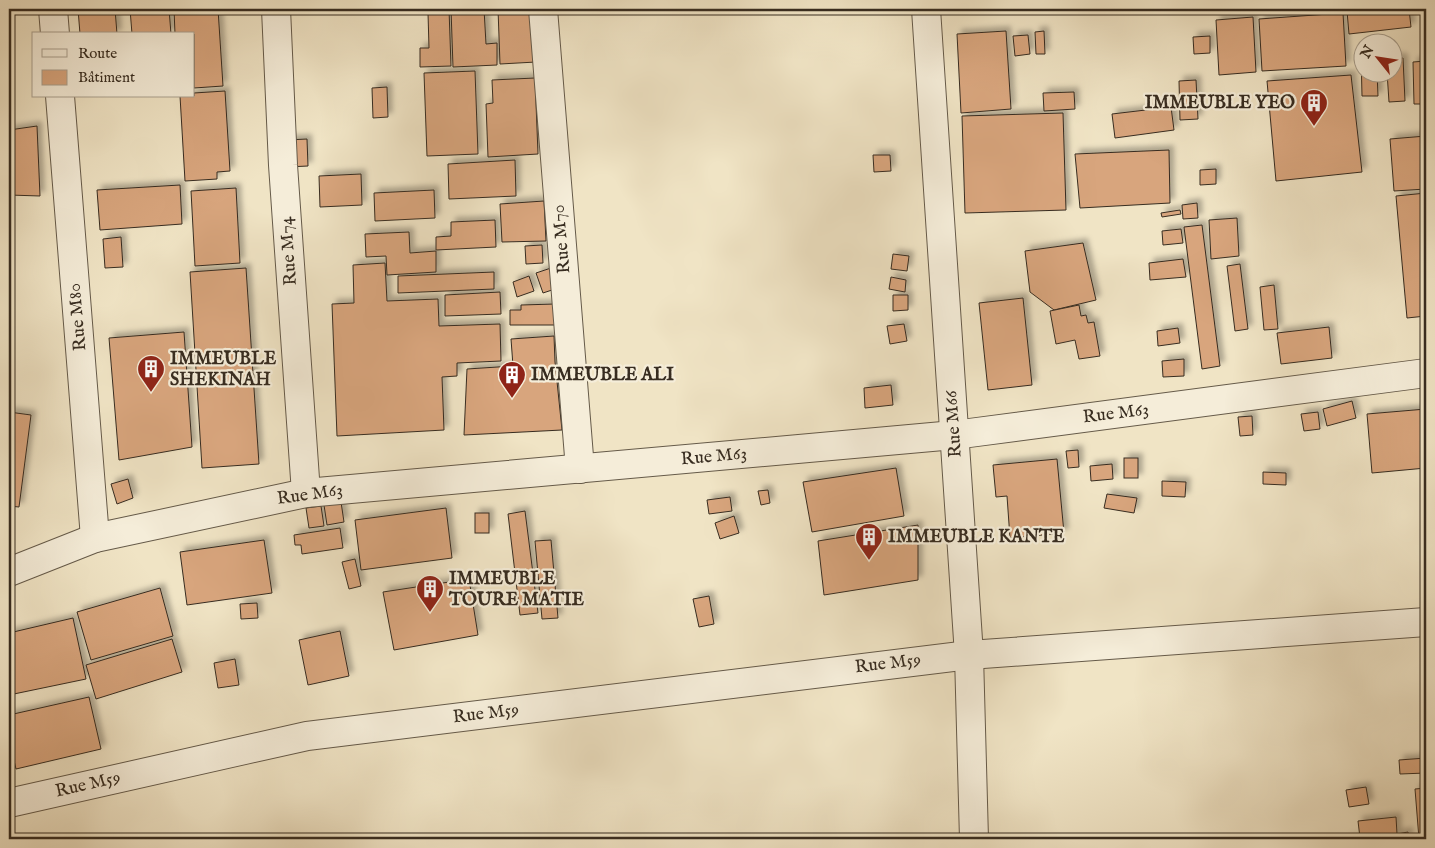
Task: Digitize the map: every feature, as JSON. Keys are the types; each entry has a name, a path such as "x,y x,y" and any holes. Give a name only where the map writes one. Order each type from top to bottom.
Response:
{"street":[{"path":"53,9 55,32"},
{"name":"Rue M74","path":"276,9 282,165 306,493"},
{"name":"Rue M70","path":"543,9 580,469"},
{"name":"Rue M66","path":"926,9 969,655 974,839"},
{"name":"Rue M80","path":"60,98 95,538"},
{"name":"Rue M63","path":"9,572 95,538 306,493 954,435 1426,373"},
{"name":"Rue M59","path":"9,802 307,736 969,655 1426,622"}],"building":[{"path":"78,9 115,9 117,32 80,32"},
{"path":"130,9 169,9 171,32 132,32"},
{"path":"174,9 218,9 223,86 195,88 195,32 175,32"},
{"path":"418,9 449,9 451,66 420,67 420,48 429,48 428,13 418,13"},
{"path":"451,9 484,9 486,44 497,43 497,65 453,67"},
{"path":"498,9 530,9 536,62 500,64"},
{"path":"1409,9 1411,27 1352,32 1349,34 1347,11"},
{"path":"1343,13 1346,66 1262,71 1259,19"},
{"path":"1253,17 1256,72 1219,75 1216,20"},
{"path":"1006,31 1011,109 961,113 957,34"},
{"path":"1044,31 1045,54 1036,54 1035,32"},
{"path":"1028,35 1030,54 1015,56 1013,36"},
{"path":"1210,36 1210,53 1194,54 1193,37"},
{"path":"1403,58 1405,101 1389,102 1388,82 1402,82"},
{"path":"1426,61 1426,104 1414,104 1413,62"},
{"path":"475,71 478,154 427,156 424,73"},
{"name":"IMMEUBLE YEO","path":"1351,75 1362,172 1276,181 1267,81"},
{"path":"535,78 538,154 488,157 486,104 493,103 492,80"},
{"path":"1196,80 1198,119 1180,120 1179,81"},
{"path":"1362,82 1377,82 1378,96 1362,96"},
{"path":"387,87 388,117 373,118 372,88"},
{"path":"225,91 230,171 217,172 217,179 185,181 180,98 195,98 195,93"},
{"path":"1074,92 1075,109 1044,111 1043,93"},
{"path":"1171,107 1174,130 1115,138 1112,114"},
{"path":"1063,113 1066,210 965,213 962,116"},
{"path":"37,126 40,196 9,195 9,130"},
{"path":"1426,136 1426,189 1394,191 1390,139"},
{"path":"307,139 308,166 287,167 286,140"},
{"path":"1169,150 1170,203 1080,208 1075,154"},
{"path":"873,155 890,155 891,171 874,172"},
{"path":"515,160 516,196 449,199 448,164"},
{"path":"1216,169 1216,184 1200,185 1200,170"},
{"path":"361,174 362,205 320,207 319,176"},
{"path":"180,185 182,224 100,230 97,190"},
{"path":"236,188 240,263 195,266 191,191"},
{"path":"434,190 435,218 375,221 374,193"},
{"path":"1426,193 1426,316 1407,318 1396,196"},
{"path":"544,201 546,241 502,242 500,204"},
{"path":"1197,203 1198,218 1183,219 1182,205"},
{"path":"1180,210 1181,214 1162,217 1161,213"},
{"path":"1237,218 1239,256 1211,259 1209,220"},
{"path":"495,220 496,247 436,250 436,237 451,236 451,222"},
{"path":"1202,225 1220,366 1202,369 1184,227"},
{"path":"1181,229 1183,243 1163,245 1162,231"},
{"path":"409,232 410,253 436,251 436,272 387,275 386,256 366,257 365,234"},
{"path":"121,237 123,267 105,268 103,239"},
{"path":"1083,243 1096,300 1054,310 1030,292 1025,251"},
{"path":"542,245 543,263 526,264 525,246"},
{"path":"893,254 909,256 907,271 891,269"},
{"path":"1183,259 1186,277 1150,280 1149,263"},
{"path":"385,263 387,301 438,299 439,326 500,324 501,361 457,363 457,376 442,377 444,430 337,436 332,304 354,303 353,265"},
{"path":"1240,264 1248,329 1235,331 1227,266"},
{"path":"246,268 259,464 202,468 190,272"},
{"path":"551,268 558,288 543,293 536,273"},
{"path":"494,272 494,289 398,293 398,276"},
{"path":"529,276 534,291 517,297 513,282"},
{"path":"891,277 906,280 905,292 889,289"},
{"path":"1274,285 1278,329 1264,330 1260,287"},
{"path":"500,292 501,314 445,316 445,295"},
{"path":"893,295 908,295 908,310 893,311"},
{"path":"1023,298 1032,385 988,390 979,303"},
{"path":"555,304 555,325 510,325 510,310 521,310 521,305"},
{"path":"1079,305 1081,316 1086,315 1088,323 1094,322 1100,356 1079,359 1075,340 1056,344 1050,311"},
{"path":"904,324 907,341 890,344 887,326"},
{"path":"1329,327 1332,358 1281,364 1277,333"},
{"path":"1178,328 1180,343 1158,346 1157,331"},
{"name":"IMMEUBLE SHEKINAH","path":"184,332 192,447 119,460 109,338"},
{"name":"IMMEUBLE ALI","path":"554,336 562,430 464,435 467,369 513,366 511,339"},
{"path":"1184,359 1184,376 1163,377 1162,361"},
{"path":"891,385 893,405 865,408 864,388"},
{"path":"1352,401 1356,418 1327,426 1323,409"},
{"path":"1426,409 1426,468 1372,473 1367,414"},
{"path":"9,412 31,415 19,507 9,506"},
{"path":"1318,412 1320,429 1304,431 1301,414"},
{"path":"1252,416 1253,435 1240,436 1238,417"},
{"path":"1078,450 1079,467 1068,468 1066,451"},
{"path":"1124,458 1138,458 1138,478 1124,478"},
{"path":"1057,459 1064,533 1010,538 1007,496 996,497 993,465"},
{"path":"1112,464 1113,479 1091,481 1090,466"},
{"path":"896,468 904,516 812,532 803,482"},
{"path":"1263,472 1286,473 1286,485 1263,484"},
{"path":"128,479 133,498 117,504 111,484"},
{"path":"1162,481 1186,482 1185,497 1162,496"},
{"path":"768,490 770,503 761,505 758,491"},
{"path":"1107,494 1137,498 1134,513 1104,508"},
{"path":"730,497 732,511 709,514 707,500"},
{"path":"341,502 344,522 327,525 324,505"},
{"path":"321,506 324,526 309,528 306,508"},
{"path":"446,508 452,558 361,570 355,520"},
{"path":"525,511 538,613 520,615 508,514"},
{"path":"475,513 489,513 489,533 475,533"},
{"path":"734,516 739,533 720,539 715,523"},
{"name":"IMMEUBLE KANTE","path":"918,525 918,580 824,595 818,541"},
{"path":"340,528 343,548 302,554 301,545 295,545 294,535"},
{"path":"264,540 272,593 187,605 180,552"},
{"path":"551,540 558,618 542,619 535,541"},
{"path":"355,559 361,586 349,589 342,562"},
{"name":"IMMEUBLE TOURE MATIE","path":"469,579 478,635 394,650 383,592"},
{"path":"160,588 173,636 91,660 77,612"},
{"path":"709,596 714,624 699,627 693,599"},
{"path":"257,603 258,618 241,619 240,604"},
{"path":"73,618 86,679 9,695 9,633"},
{"path":"340,631 349,676 308,685 299,640"},
{"path":"172,639 182,672 96,699 86,665"},
{"path":"235,659 239,685 218,688 214,663"},
{"path":"89,697 101,749 16,769 9,739 9,715"},
{"path":"1426,758 1426,773 1400,774 1399,760"},
{"path":"1366,787 1369,804 1349,807 1346,790"},
{"path":"1426,788 1426,839 1419,839 1415,789"},
{"path":"1396,817 1397,834 1408,832 1409,839 1346,839 1360,838 1358,821"}],"place":[{"name":"IMMEUBLE YEO","path":"1314,127"},
{"name":"IMMEUBLE SHEKINAH","path":"151,393"},
{"name":"IMMEUBLE ALI","path":"512,399"},
{"name":"IMMEUBLE KANTE","path":"869,561"},
{"name":"IMMEUBLE TOURE MATIE","path":"430,613"}]}
